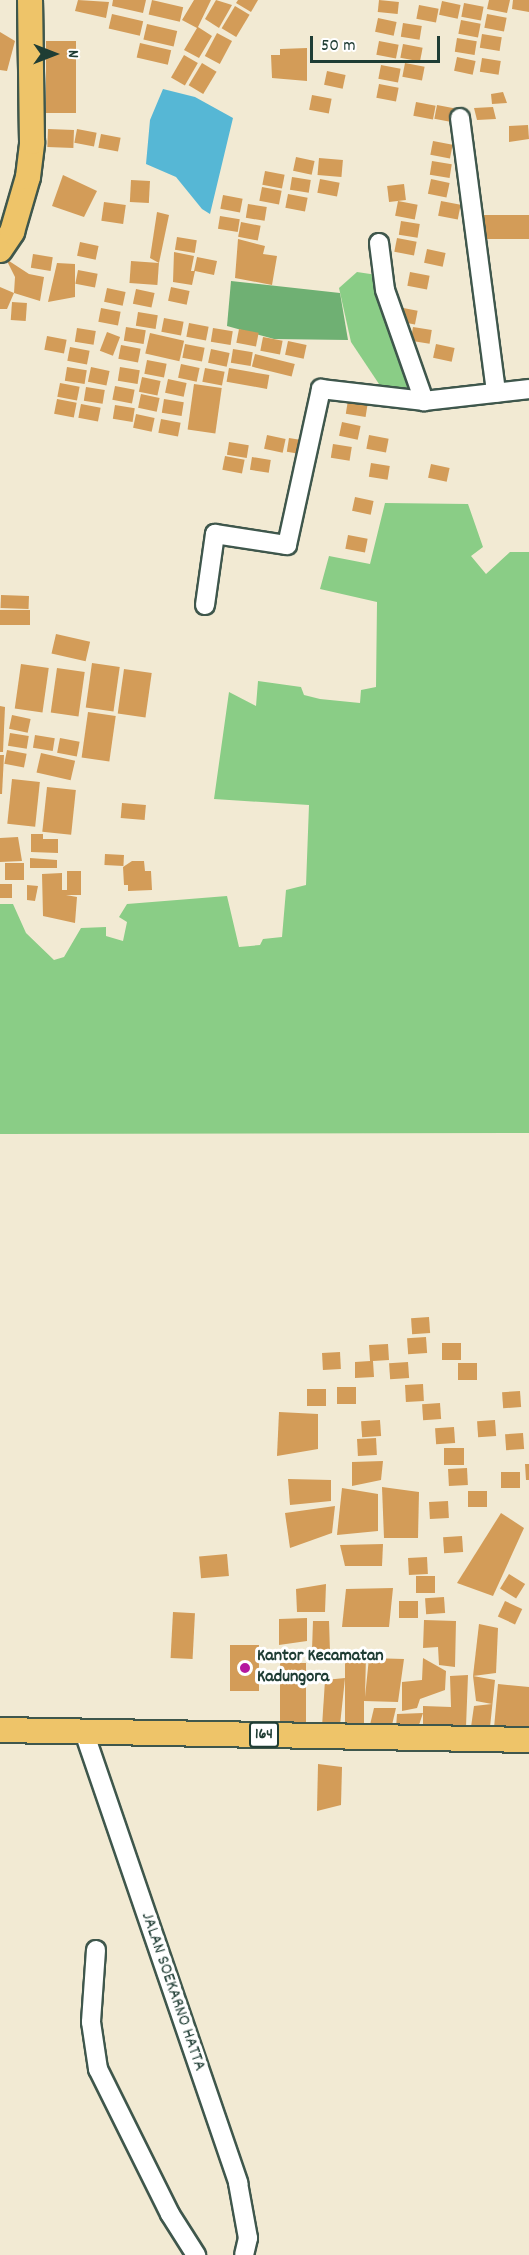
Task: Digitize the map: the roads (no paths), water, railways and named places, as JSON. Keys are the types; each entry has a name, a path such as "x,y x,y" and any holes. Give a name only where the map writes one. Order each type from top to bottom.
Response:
{"main road":[{"path":"0,250 12,232 28,177 32,142 30,0"},
{"name":"164","path":"0,1730 529,1740"}],"street":[{"path":"460,118 496,393"},
{"path":"379,243 385,290 424,401"},
{"path":"205,605 215,534 287,545 321,389 424,401 529,389"},
{"name":"JALAN SOEKARNO HATTA","path":"84,1732 238,2183 248,2238 244,2255"},
{"path":"96,1950 92,2040 98,2069 170,2214 196,2255"}],"water":[{"path":"163,89 195,97 233,118 210,214 202,209 176,177 146,164 150,120"}],"place":[{"name":"Kantor Kecamatan Kadungora","path":"245,1668"}]}
